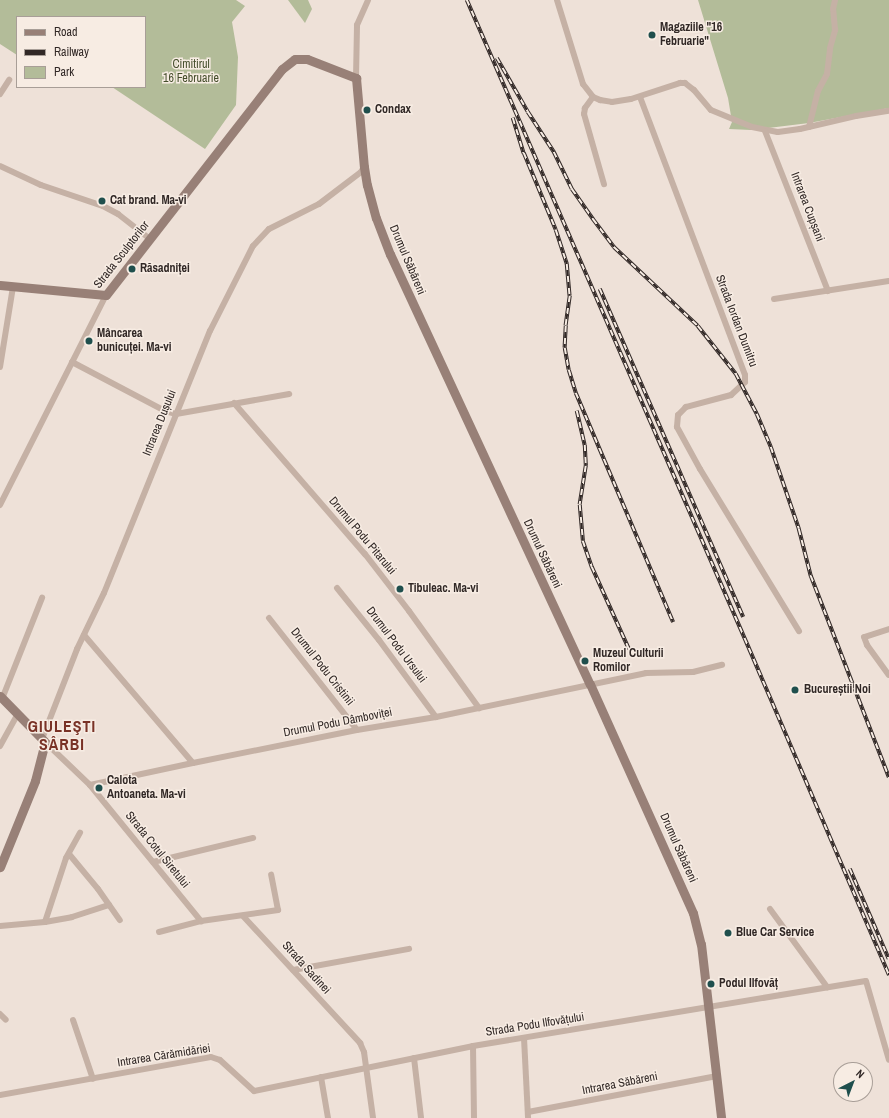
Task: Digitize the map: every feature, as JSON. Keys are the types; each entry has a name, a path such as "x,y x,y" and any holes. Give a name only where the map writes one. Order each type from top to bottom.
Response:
{"main road":[{"name":"Strada Sculptorilor","path":"106,295 282,69 295,59 307,58 356,78"},
{"name":"Drumul Săbăreni","path":"356,78 364,167 376,218 390,254 590,684 693,913 701,944 721,1118"},
{"path":"0,285 106,295"},
{"path":"0,867 35,781 44,741 1,698"}],"street":[{"name":"Drumul Săbăreni","path":"356,78 357,25 368,0"},
{"path":"557,0 583,84 593,97 600,100 612,102 640,97 680,83 685,84 694,90 712,110 765,131 778,132 809,127 856,116 889,111"},
{"path":"809,127 818,91 827,74 830,48 835,30 833,9 835,0"},
{"path":"0,94 9,80"},
{"path":"593,97 585,108 584,114 604,184"},
{"name":"Strada Iordan Dumitru","path":"640,97 745,375 745,382 731,395 686,407 678,415 677,427 700,469 799,631"},
{"name":"Intrarea Cupșani","path":"765,131 828,291"},
{"path":"0,166 41,185 103,206 118,214 150,239"},
{"name":"Intrarea Dușului","path":"44,741 84,635 104,593 210,331 253,246 269,229 319,204 361,172 364,167"},
{"path":"774,299 889,281"},
{"path":"0,367 13,287"},
{"name":"Strada Sculptorilor","path":"0,505 106,295"},
{"path":"72,362 165,411 176,414 289,394"},
{"name":"Drumul Podu Pitarului","path":"234,403 366,554 410,611 479,708"},
{"name":"Drumul Podu Ursului","path":"337,588 379,640 436,717"},
{"path":"1,698 42,598"},
{"name":"Drumul Podu Cristinii","path":"269,618 357,730"},
{"path":"889,628 864,637 889,674"},
{"path":"84,635 193,762"},
{"name":"Drumul Podu Dâmboviței","path":"90,785 193,762 357,730 436,717 590,684 646,674 693,672 722,665"},
{"path":"0,746 18,714"},
{"name":"Strada Cotul Siretului","path":"44,741 90,785 201,921"},
{"path":"44,922 56,886 69,854 80,833"},
{"path":"153,862 253,838"},
{"path":"69,854 98,889 120,920"},
{"path":"159,932 201,921 278,910 271,875"},
{"path":"0,926 44,922 72,916 109,905"},
{"path":"770,909 828,987"},
{"name":"Strada Sadinei","path":"243,916 360,1043 366,1067 373,1118"},
{"path":"293,970 409,949"},
{"name":"Strada Podu Ilfovățului","path":"366,1067 473,1046 866,981 889,1060"},
{"path":"0,1014 6,1020"},
{"path":"73,1020 93,1078"},
{"path":"524,1038 528,1115"},
{"path":"473,1046 474,1118"},
{"name":"Intrarea Cărămidăriei","path":"0,1095 211,1057 220,1060 254,1091 366,1067"},
{"path":"414,1058 420,1118"},
{"name":"Intrarea Săbăreni","path":"528,1115 716,1076"},
{"path":"321,1077 328,1118"}],"green space":[{"name":"Cimitirul 16 Februarie","path":"0,0 236,0 245,6 232,22 238,57 236,105 205,149 114,88 146,88 146,16 16,16 16,54 0,44"},
{"path":"288,0 308,0 312,9 305,23"},
{"path":"698,0 889,0 889,108 809,123 751,130 729,129 732,122 728,98"}],"railway":[{"path":"467,0 749,648 889,975"},
{"path":"497,58 528,112 554,152 572,189 614,247 698,326 736,374 757,414 771,447 799,529 811,576 889,777"},
{"path":"513,118 524,153 556,230 567,264 570,296 565,348 569,370 576,393 673,622"},
{"path":"600,289 743,617"},
{"path":"577,411 585,445 586,466 580,505 583,541 592,567 629,649"},
{"path":"850,869 889,959"}],"place":[{"name":"Magaziile \"16 Februarie\"","path":"652,35"},
{"name":"Condax","path":"367,110"},
{"name":"Cat brand. Ma-vi","path":"102,201"},
{"name":"Răsadniței","path":"132,269"},
{"name":"Mâncarea bunicuței. Ma-vi","path":"89,341"},
{"name":"Tibuleac. Ma-vi","path":"400,589"},
{"name":"Muzeul Culturii Romilor","path":"585,661"},
{"name":"Bucureștii Noi","path":"795,690"},
{"name":"Calota Antoaneta. Ma-vi","path":"99,788"},
{"name":"Blue Car Service","path":"728,933"},
{"name":"Podul Ilfovăț","path":"711,984"}],"district":[{"name":"GIULEŞTI SÂRBI","path":"62,735"}]}
